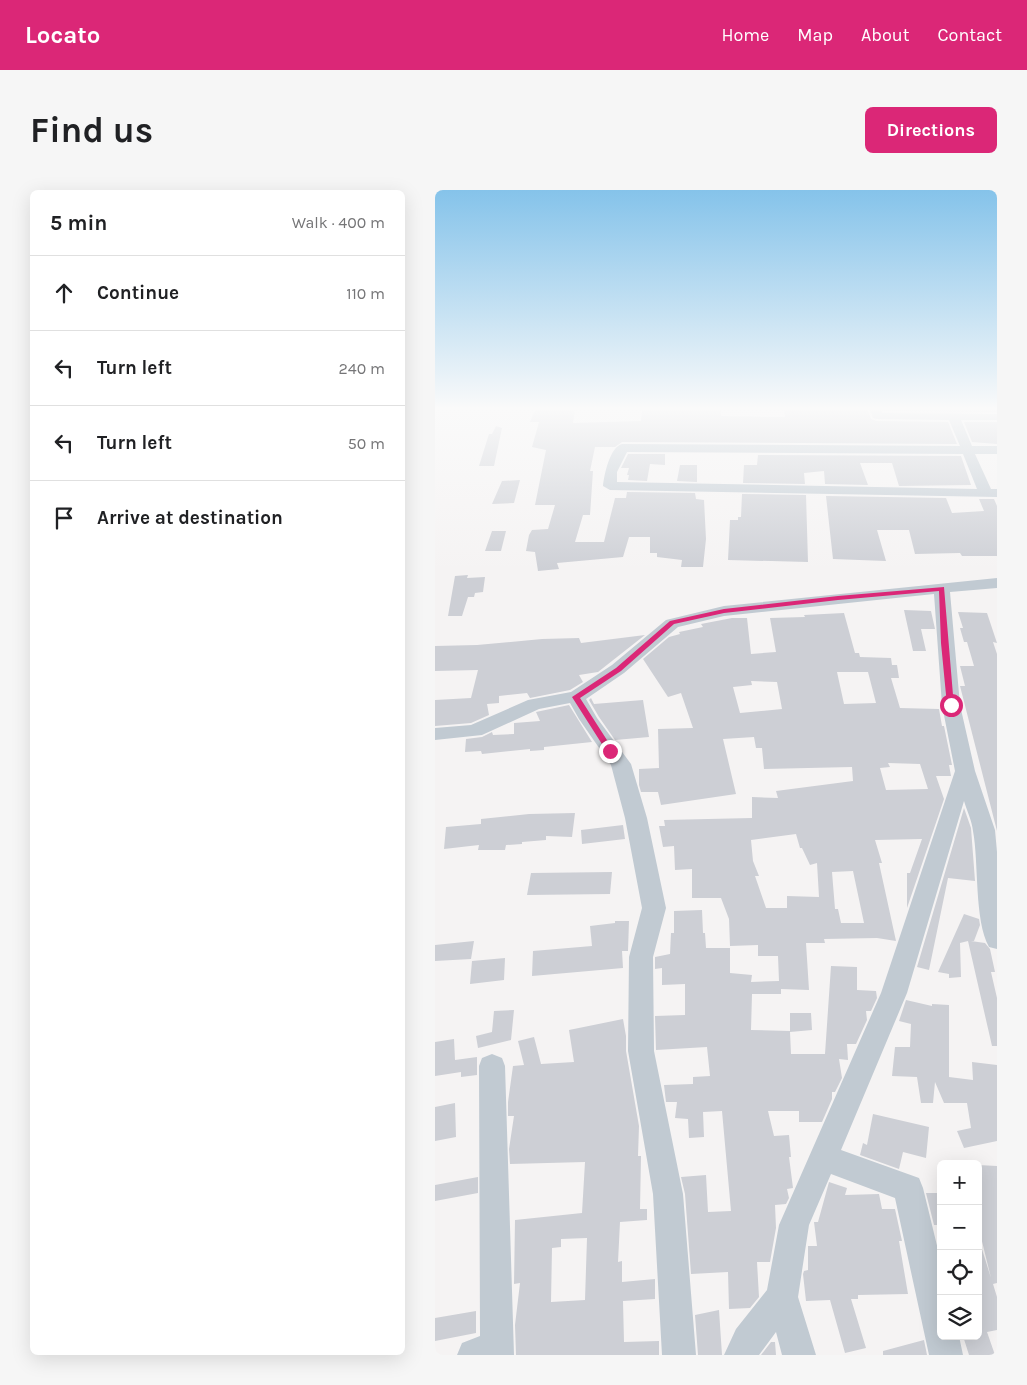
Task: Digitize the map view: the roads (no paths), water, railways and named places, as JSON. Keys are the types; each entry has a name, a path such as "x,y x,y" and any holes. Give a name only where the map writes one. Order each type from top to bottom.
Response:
{"street":[{"path":"614,464 611,472 610,486 992,493"},
{"path":"975,464 992,493"},
{"path":"435,734 475,731 534,704 576,697 619,669 672,622 724,611 997,583"},
{"path":"942,588 951,705 965,770 984,830 991,905 997,940"},
{"path":"576,697 588,719 621,764 636,818 654,908 641,957 641,1051 668,1194 679,1355"},
{"path":"799,1355 782,1296 795,1225 894,993 965,770"},
{"path":"489,1352 493,1066"},
{"path":"823,1158 908,1188 937,1314"},
{"path":"741,1355 748,1341 782,1296"},
{"path":"943,1340 946,1355"}]}
